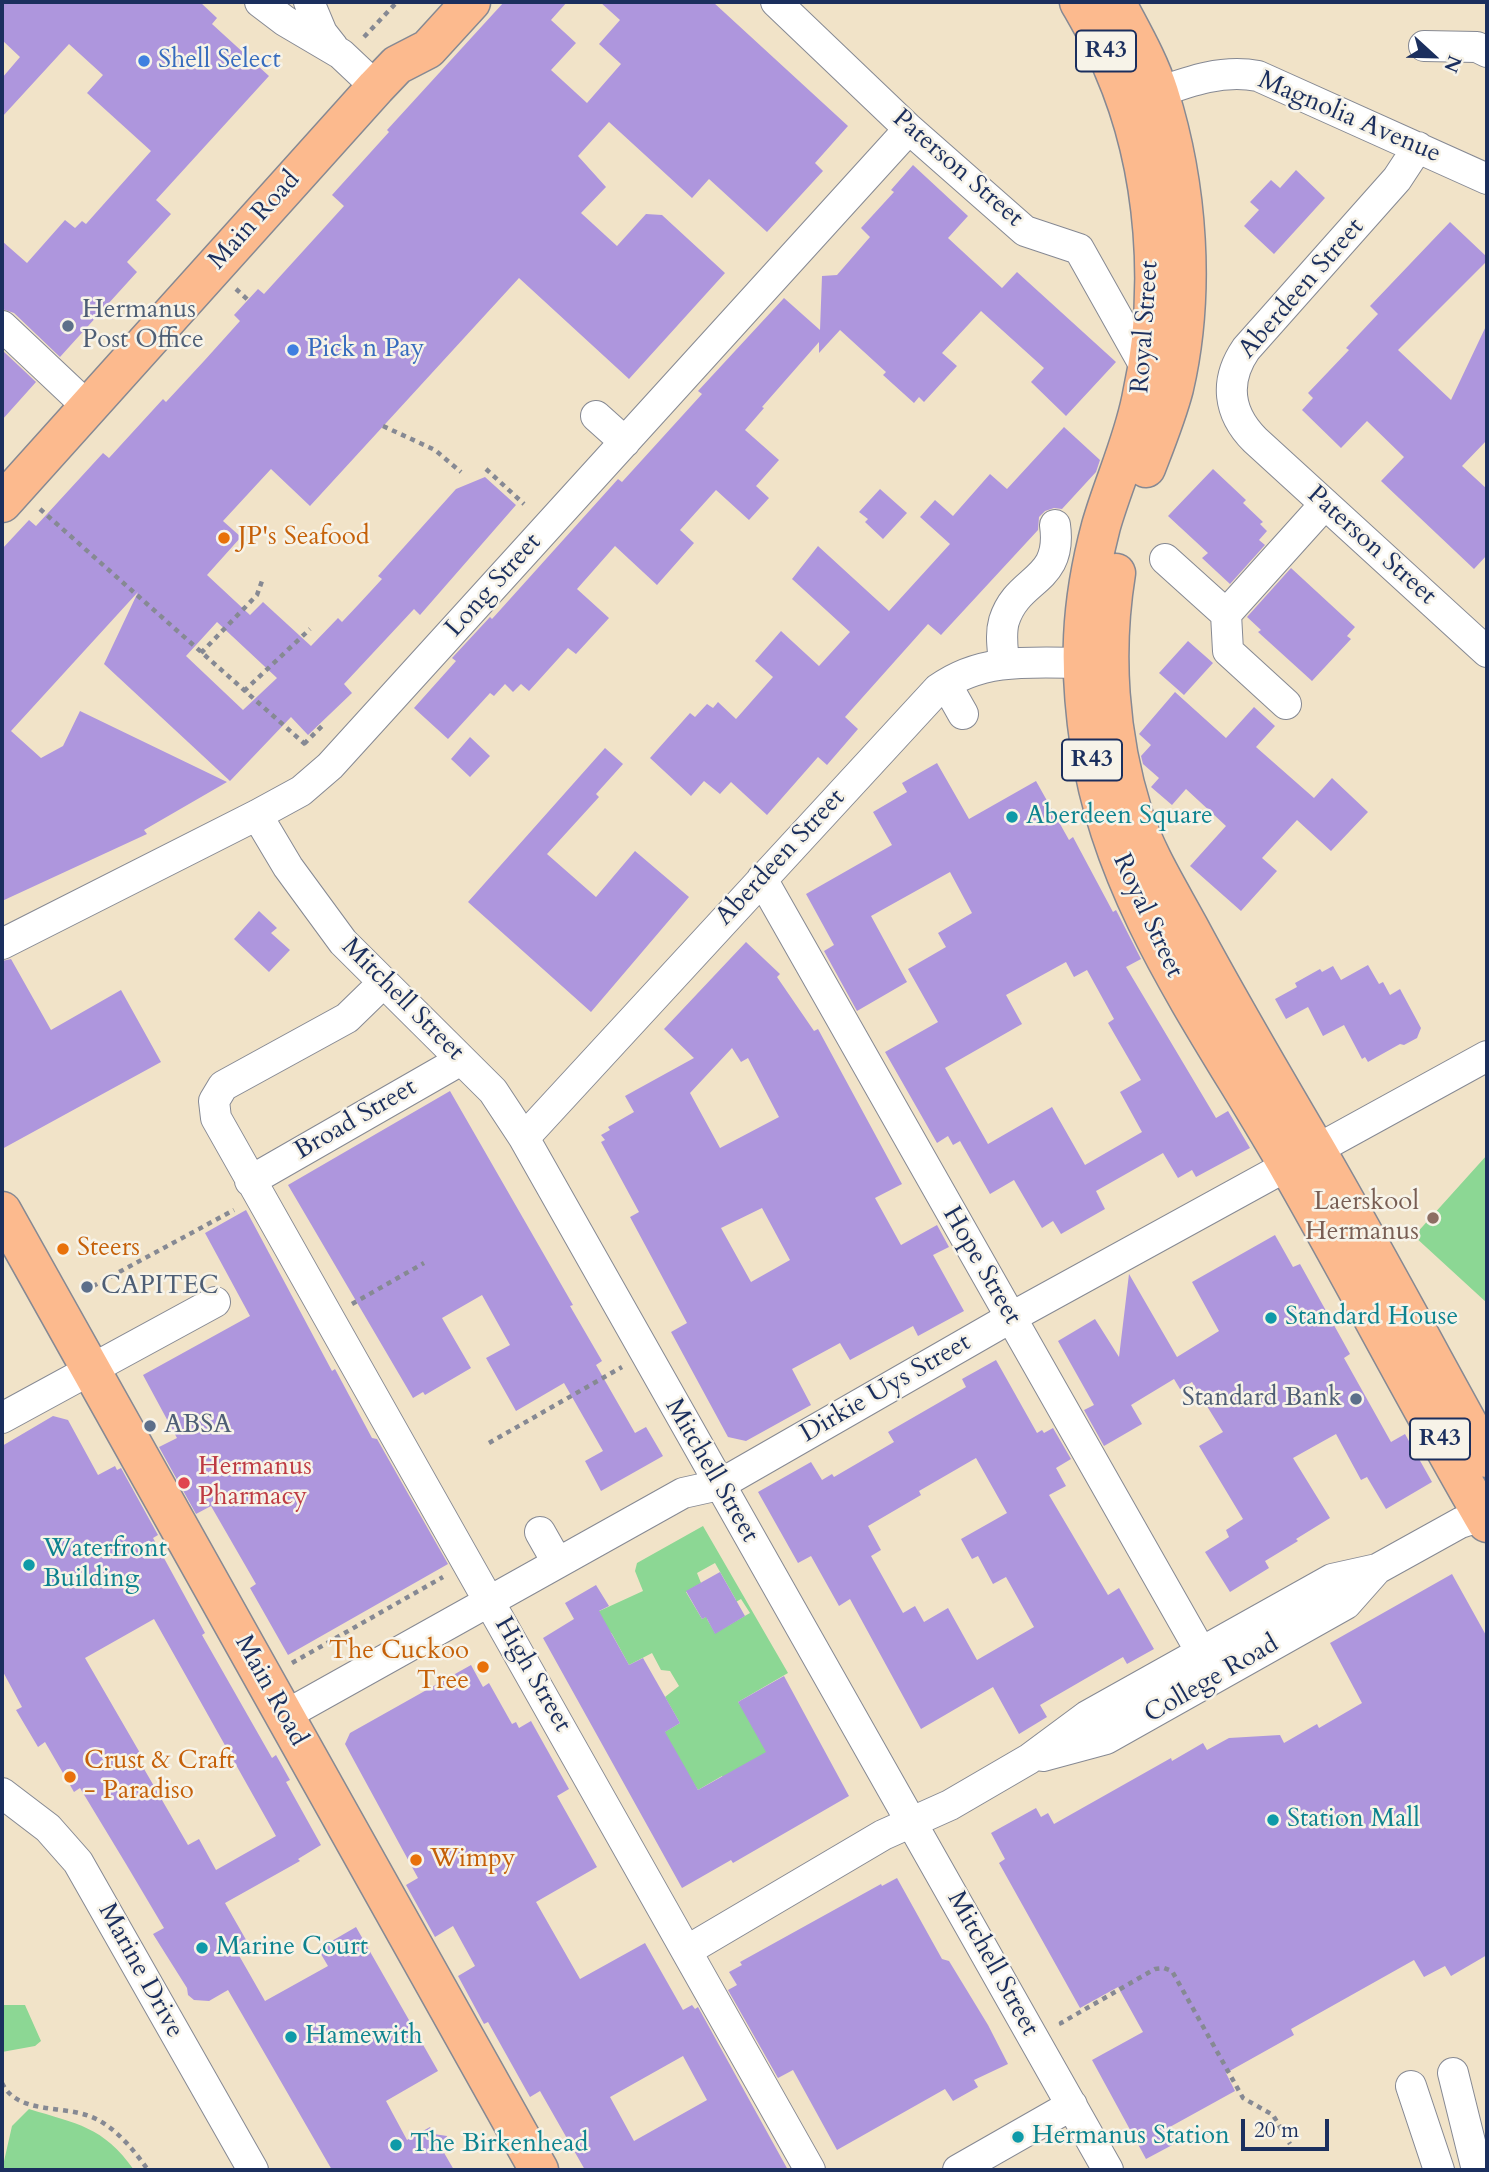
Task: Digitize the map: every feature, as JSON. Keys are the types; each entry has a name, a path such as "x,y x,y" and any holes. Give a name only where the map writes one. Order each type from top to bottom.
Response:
{"main road":[{"name":"Main Road","path":"9,495 386,76 409,31 435,2"},
{"name":"Main Road","path":"386,76 428,49 471,2"},
{"name":"Royal Street","path":"1079,2 1100,38 1143,97 1184,217 1187,273 1174,386 1128,520 1113,589 1110,699 1115,738 1134,815 1148,852 1221,986 1303,1159 1486,1518"},
{"name":"Royal Street","path":"1116,2 1141,50 1143,97 1139,151 1152,236 1153,303 1147,370 1132,437 1110,499 1094,558 1083,626 1081,663 1084,708 1098,787 1110,835 1126,876 1173,973 1303,1159 1487,1458"},
{"name":"Main Road","path":"2,1211 11,1250 60,1314 539,2170"}],"street":[{"path":"260,2 285,21 343,56 386,76"},
{"path":"309,2 322,33 343,56"},
{"name":"Paterson Street","path":"775,2 909,129 1025,231 1079,249 1147,370"},
{"path":"1424,46 1477,47 1487,52"},
{"name":"Magnolia Avenue","path":"1143,97 1201,78 1233,74 1258,76 1487,178"},
{"name":"Long Street","path":"2,944 257,815 301,791 330,766 909,129"},
{"name":"Aberdeen Street","path":"1255,440 1236,414 1232,399 1231,386 1238,360 1397,179 1419,147"},
{"path":"2,326 88,407"},
{"path":"596,416 625,442"},
{"name":"Paterson Street","path":"1255,440 1487,652"},
{"path":"1226,614 1325,504"},
{"path":"1004,664 1002,631 1005,618 1018,596 1048,568 1057,546 1055,525"},
{"path":"1165,559 1226,614 1228,651 1286,704"},
{"name":"Aberdeen Street","path":"524,1138 923,704 946,684 967,672 1004,664 1081,663"},
{"path":"946,684 962,714"},
{"name":"Mitchell Street","path":"257,815 288,867 358,959 493,1091 524,1138 1108,2170"},
{"name":"Hope Street","path":"762,879 1201,1652"},
{"name":"High Street","path":"383,982 347,1018 230,1082 217,1093 214,1110 216,1118 810,2170"},
{"name":"Dirkie Uys Street","path":"284,1716 682,1493 719,1485 1010,1318 1487,1056"},
{"name":"Broad Street","path":"255,1189 461,1060"},
{"path":"2,1418 215,1301"},
{"name":"College Road","path":"688,1950 883,1835 950,1805 1030,1759 1087,1716 1332,1579 1377,1569 1460,1523 1486,1518"},
{"path":"540,1532 557,1562"},
{"name":"College Road","path":"1030,1759 1106,1740 1346,1604 1377,1569"},
{"name":"Marine Drive","path":"2,1793 48,1828 78,1861 253,2170"},
{"path":"1453,2073 1477,2170"},
{"path":"1411,2086 1439,2170"},
{"path":"958,2170 1072,2105"}],"path":[{"path":"343,56 397,2"},
{"path":"383,426 435,450 461,472"},
{"path":"486,469 524,504"},
{"path":"9,495 201,653 330,766"},
{"path":"201,653 257,595 263,578"},
{"path":"244,691 310,629"},
{"path":"60,1314 85,1300 80,1293 255,1189"},
{"path":"329,1318 424,1263"},
{"path":"489,1443 645,1354"},
{"path":"264,1679 468,1563"},
{"path":"1066,2032 1061,2023 1155,1969 1168,1969 1176,1975 1243,2098 1273,2115 1290,2144"},
{"path":"2,2083 8,2094 19,2101 90,2116 112,2129 148,2170"}],"green space":[{"path":"1487,1155 1487,1303 1414,1236"},
{"path":"703,1526 788,1673 738,1702 771,1750 736,1800 722,1776 698,1790 661,1734 680,1723 665,1697 679,1686 670,1671 661,1670 652,1653 629,1665 612,1634 595,1613 643,1591 635,1571 637,1563","holes":["715,1563 736,1600 702,1619 686,1592 701,1583 697,1573","741,1599 750,1613 715,1633 707,1619"]},
{"path":"2,1993 4,2005 25,2005 41,2041 35,2046 2,2052"},
{"path":"29,2109 75,2123 100,2135 123,2155 134,2170 2,2170 12,2126"}],"building":[{"path":"2,2 200,2 217,18 212,24 269,76 156,200 171,214 127,262 137,272 60,357 14,313 2,309 2,241 27,263 65,220 75,228 82,221 86,224 151,151 87,93 103,75 69,44 2,117 2,78 20,57 2,40"},
{"path":"504,2 567,2 551,20 576,43 551,70 587,103 621,64 599,44 620,20 600,2 713,2 848,126 815,163 823,171 767,232 709,179 692,198 609,122 578,156 606,187 581,213 617,246 646,214 662,215 725,273 629,379 519,278 310,506 271,469 223,521 241,537 207,575 250,615 263,602 311,646 338,618 342,622 358,605 382,579 378,576 456,489 485,477 516,505 420,615 414,609 344,684 352,693 308,735 291,717 230,781 104,664 138,592 11,731 41,758 63,746 80,711 227,782 144,830 147,834 2,901 2,549 29,520 36,526 103,453 109,458 163,399 166,402 204,361 240,321 234,315 258,289 264,294 344,206 332,195 389,132 387,130","holes":["217,622 277,678 243,710 186,656"]},
{"path":"913,165 968,216 948,238 1002,288 1017,272 1116,362 1066,416 1031,382 1044,368 981,311 942,353 957,366 924,402 919,397 914,403 883,375 886,372 840,330 819,353 819,342 745,430 779,460 756,486 769,498 749,520 716,490 680,530 694,543 657,585 615,546 577,589 609,618 576,654 568,648 529,691 521,684 513,692 505,684 494,696 490,693 448,739 414,708 456,661 452,658 490,617 492,619 618,479 622,482 702,394 698,391 784,298 820,330 822,276 837,275 870,237 861,228 894,192 891,190"},
{"path":"1296,170 1325,198 1274,254 1244,226 1259,210 1250,202 1271,180 1280,188"},
{"path":"1450,222 1487,257 1487,261 1398,350 1451,400 1487,324 1487,440 1462,466 1487,489 1487,555 1474,569 1381,481 1404,457 1367,421 1341,448 1302,410 1313,398 1308,393 1349,350 1346,348 1378,314 1370,306"},
{"path":"2,350 36,382 2,420"},
{"path":"1064,427 1100,460 1096,472 1062,509 1045,511 1039,517 1038,530 941,635 928,624 845,717 858,729 827,765 818,757 767,815 731,782 720,794 704,781 691,796 650,758 690,713 695,717 707,704 713,708 718,702 736,719 773,677 755,661 781,631 819,666 850,632 792,579 818,546 889,611 950,544 920,517 935,500 953,516 990,474 1007,489"},
{"path":"1213,469 1246,500 1243,503 1263,522 1260,524 1267,531 1259,540 1265,545 1230,584 1202,558 1208,553 1168,516"},
{"path":"880,489 907,513 883,539 865,522 868,519 859,512"},
{"path":"1291,568 1355,627 1347,636 1351,639 1312,681 1258,632 1261,630 1247,617"},
{"path":"1188,641 1213,663 1184,695 1159,673"},
{"path":"1175,692 1226,738 1254,707 1275,726 1256,747 1314,798 1332,778 1368,812 1331,851 1297,820 1262,858 1277,871 1241,911 1190,866 1226,826 1186,789 1172,805 1151,787 1159,778 1143,764 1141,756 1151,745 1139,734"},
{"path":"470,737 490,756 470,777 451,759"},
{"path":"605,748 623,764 596,794 599,797 547,854 596,897 635,851 689,897 591,1012 468,902"},
{"path":"937,763 969,819 1036,781 1069,840 1073,837 1141,959 1126,967 1216,1118 1228,1111 1250,1148 1196,1177 1192,1170 1178,1178 1163,1153 1096,1191 1105,1209 1061,1234 1053,1221 1042,1228 1014,1180 990,1194 960,1141 953,1145 948,1136 937,1143 885,1052 938,1022 908,969 946,947 938,933 972,913 950,872 871,916 907,982 857,1011 824,951 834,945 806,894 892,845 873,812 907,792 902,783","holes":["1066,962 1074,977 1087,970 1114,1019 1108,1023 1141,1080 1120,1092 1142,1132 1085,1165 1052,1107 988,1144 945,1068 1022,1024 1006,995"]},
{"path":"259,911 277,928 271,933 290,950 269,972 234,939"},
{"path":"746,942 780,974 777,977 814,1031 818,1029 902,1184 875,1198 901,1245 937,1225 949,1247 933,1255 964,1311 918,1336 913,1326 850,1360 840,1343 792,1369 811,1405 746,1441 728,1437 671,1332 687,1323 630,1217 639,1212 601,1142 605,1140 601,1135 610,1130 608,1127 634,1112 625,1096 694,1058 664,1029","holes":["732,1048 741,1062 748,1058 779,1117 720,1148 690,1093","762,1208 790,1260 751,1282 721,1228"]},
{"path":"11,959 51,1030 121,990 161,1062 2,1149 2,961"},
{"path":"1368,965 1379,984 1383,982 1390,995 1400,989 1421,1028 1417,1038 1368,1062 1365,1057 1362,1059 1344,1025 1323,1036 1308,1007 1286,1019 1275,999 1297,987 1295,983 1320,969 1322,972 1333,966 1341,980"},
{"path":"450,1091 573,1305 570,1306 602,1361 596,1365 635,1433 646,1427 663,1456 601,1491 585,1461 603,1451 564,1383 516,1411 486,1358 510,1345 482,1295 442,1318 471,1368 425,1395 423,1392 413,1398 288,1185"},
{"path":"246,1210 332,1371 335,1369 372,1438 377,1439 448,1564 288,1655 250,1588 256,1584 211,1506 196,1514 159,1447 177,1438 143,1375 250,1316 205,1233"},
{"path":"1275,1235 1293,1267 1300,1264 1350,1354 1344,1358 1391,1442 1405,1434 1432,1482 1386,1509 1367,1477 1361,1480 1336,1434 1293,1458 1330,1518 1265,1561 1269,1568 1230,1592 1205,1552 1229,1537 1226,1530 1243,1519 1199,1446 1223,1432 1192,1382 1180,1389 1174,1379 1131,1405 1142,1424 1104,1446 1084,1410 1094,1405 1058,1341 1095,1319 1119,1357 1129,1274 1177,1357 1219,1331 1192,1282"},
{"path":"996,1360 1037,1433 1053,1428 1071,1459 1056,1468 1066,1486 1049,1495 1108,1595 1119,1588 1154,1649 1127,1664 1123,1657 1040,1705 1047,1717 1019,1734 993,1687 921,1729 850,1599 839,1606 811,1556 798,1563 758,1492 811,1462 822,1480 832,1474 834,1477 894,1442 888,1432 966,1387 962,1379","holes":["976,1458 1007,1513 961,1539 972,1559 978,1556 993,1584 1006,1577 1034,1627 977,1660 948,1608 924,1622 915,1606 903,1613 871,1556 881,1550 868,1526 921,1495 919,1491"]},
{"path":"53,1416 68,1420 98,1475 115,1466 117,1470 121,1468 158,1535 153,1538 205,1633 202,1635 272,1758 276,1755 290,1780 286,1782 321,1845 298,1859 300,1861 225,1903 249,1945 237,1952 265,2001 328,1966 318,1949 356,1927 438,2071 386,2101 407,2140 430,2127 434,2134 447,2136 443,2151 454,2170 332,2170 228,1990 209,2001 194,2000 188,1995 187,1988 153,1934 164,1928 80,1788 74,1792 45,1742 38,1747 16,1710 22,1707 2,1670 2,1446","holes":["154,1619 276,1836 216,1870 199,1839 188,1845 136,1755 140,1753 85,1658"]},
{"path":"720,1572 745,1616 715,1634 706,1617 702,1619 686,1591"},
{"name":"Station Mall","path":"1452,1574 1487,1637 1487,1955 1451,1976 1445,1966 1424,1977 1414,1960 1291,2029 1294,2035 1226,2073 1235,2091 1168,2128 1176,2143 1146,2159 1092,2060 1143,2032 1118,1987 1080,2008 999,1863 1005,1859 991,1833 1036,1808 1041,1817 1048,1813 1054,1824 1171,1758 1172,1761 1203,1743 1207,1750 1229,1738 1280,1735 1284,1743 1317,1724 1319,1728 1362,1703 1330,1643"},
{"path":"596,1585 609,1606 599,1611 629,1665 643,1658 680,1723 665,1732 698,1790 766,1752 738,1702 784,1676 849,1796 733,1863 731,1860 682,1888 543,1638 574,1619 565,1603"},
{"path":"471,1665 483,1687 489,1683 512,1724 516,1722 519,1728 531,1721 569,1789 557,1796 597,1867 536,1902 580,1979 645,1943 683,2010 692,2005 695,2009 698,2007 788,2170 585,2170 540,2091 530,2097 488,2022 484,2024 458,1976 475,1966 453,1926 435,1937 406,1885 418,1878 345,1744 350,1733","holes":["683,2056 707,2100 634,2141 610,2097"]},
{"path":"897,1878 942,1959 949,1961 1008,2064 974,2080 978,2087 953,2101 945,2089 837,2150 793,2070 778,2078 728,1990 737,1985 729,1972 742,1965 740,1962 881,1884 882,1886"}],"place":[{"name":"Shell Select","path":"144,61"},
{"name":"Hermanus Post Office","path":"68,326"},
{"name":"Pick n Pay","path":"293,350"},
{"name":"JP's Seafood","path":"224,538"},
{"name":"Aberdeen Square","path":"1012,817"},
{"name":"Laerskool Hermanus","path":"1433,1218"},
{"name":"Steers","path":"63,1249"},
{"name":"CAPITEC","path":"87,1287"},
{"name":"Standard House","path":"1271,1318"},
{"name":"Standard Bank","path":"1356,1399"},
{"name":"ABSA","path":"150,1426"},
{"name":"Hermanus Pharmacy","path":"184,1483"},
{"name":"Waterfront Building","path":"29,1565"},
{"name":"The Cuckoo Tree","path":"483,1667"},
{"name":"Crust & Craft - Paradiso","path":"70,1777"},
{"name":"Station Mall","path":"1273,1820"},
{"name":"Wimpy","path":"416,1860"},
{"name":"Marine Court","path":"202,1948"},
{"name":"Hamewith","path":"291,2037"},
{"name":"Hermanus Station","path":"1018,2137"},
{"name":"The Birkenhead","path":"396,2145"}]}
